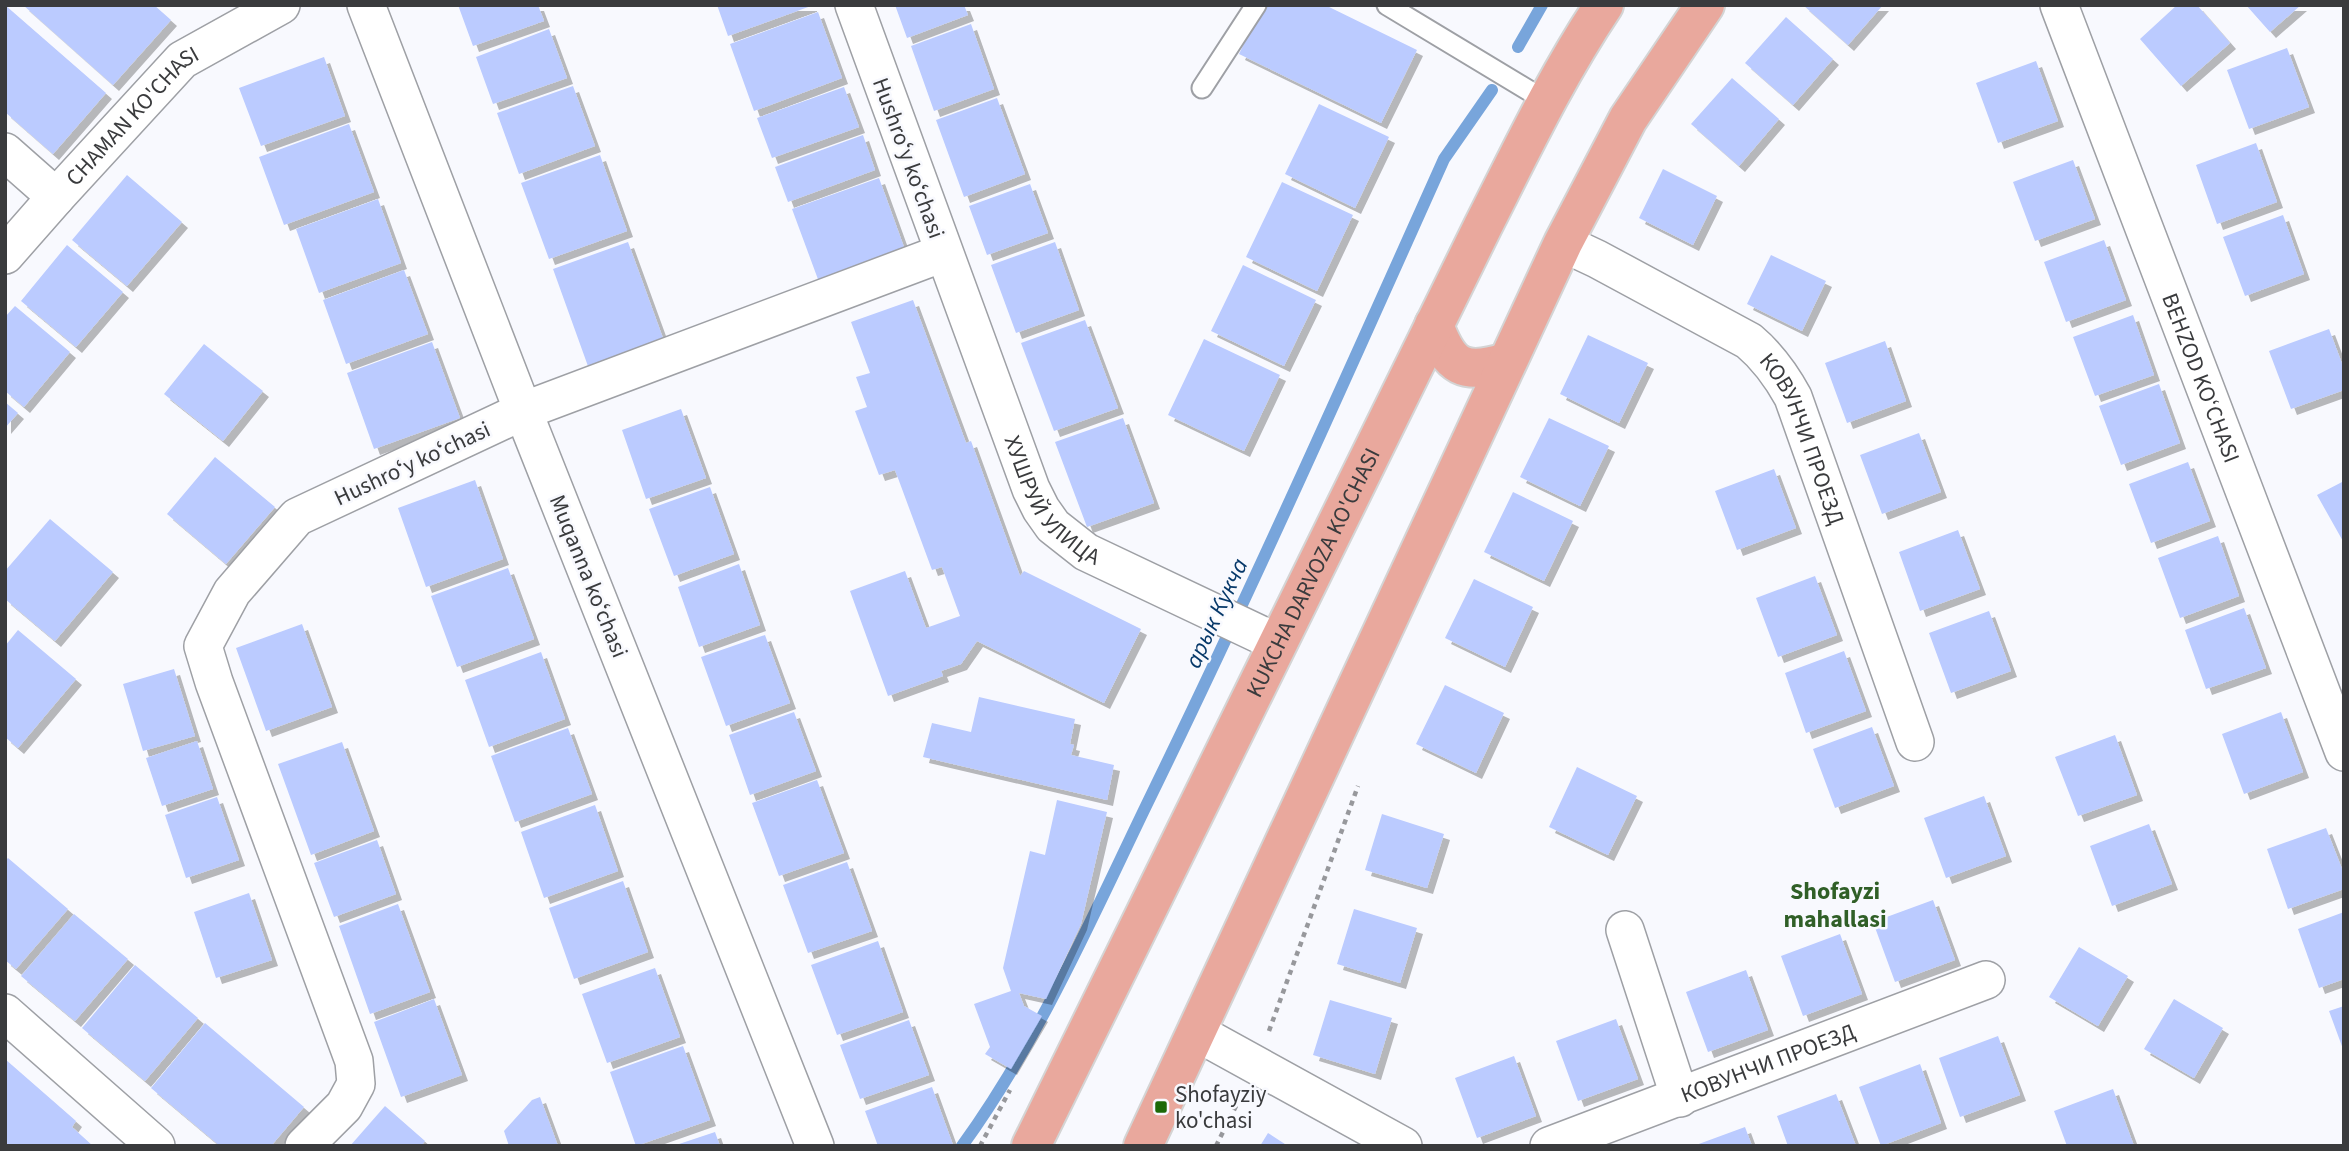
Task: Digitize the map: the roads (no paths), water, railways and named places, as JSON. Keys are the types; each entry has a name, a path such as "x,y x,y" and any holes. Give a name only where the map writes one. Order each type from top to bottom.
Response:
{"main road":[{"name":"KUKCHA DARVOZA KO'CHASI","path":"1031,1146 1262,636 1434,325 1546,101 1604,5"},
{"path":"1143,1146 1563,243 1628,119 1705,5"},
{"path":"1434,325 1443,348 1458,365 1482,369 1507,362"}],"street":[{"name":"CHAMAN KO'CHASI","path":"5,255 182,60 281,5"},
{"name":"Muqanna koʻchasi","path":"366,5 523,411 816,1146"},
{"name":"Hushroʻy koʻchasi","path":"304,1146 344,1106 356,1084 355,1061 203,646 232,592 297,517 523,411 943,253 854,5"},
{"name":"BEHZOD KO‘CHASI","path":"2059,5 2344,752"},
{"path":"5,152 55,197"},
{"name":"КОВУНЧИ ПРОЕЗД","path":"1563,243 1749,341 1762,352 1784,380 1793,397 1915,742"},
{"name":"ХУШРУЙ УЛИЦА","path":"943,253 1031,489 1054,526 1086,552 1262,636"},
{"path":"1625,930 1679,1098"},
{"name":"КОВУНЧИ ПРОЕЗД","path":"1549,1146 1986,979"},
{"path":"5,1013 156,1146"},
{"path":"1196,1032 1403,1146"}],"lane":[{"path":"1202,88 1256,5"},
{"path":"1387,5 1546,101"}],"waterway":[{"name":"арык Кукча","path":"1518,47 1542,5"},
{"name":"арык Кукча","path":"962,1146 1015,1065 1062,980 1260,565 1444,159 1492,90"}],"place":[{"name":"Shofayziy ko'chasi","path":"1161,1107"}],"district":[{"name":"Shofayzi mahallasi","path":"1835,905"}]}
